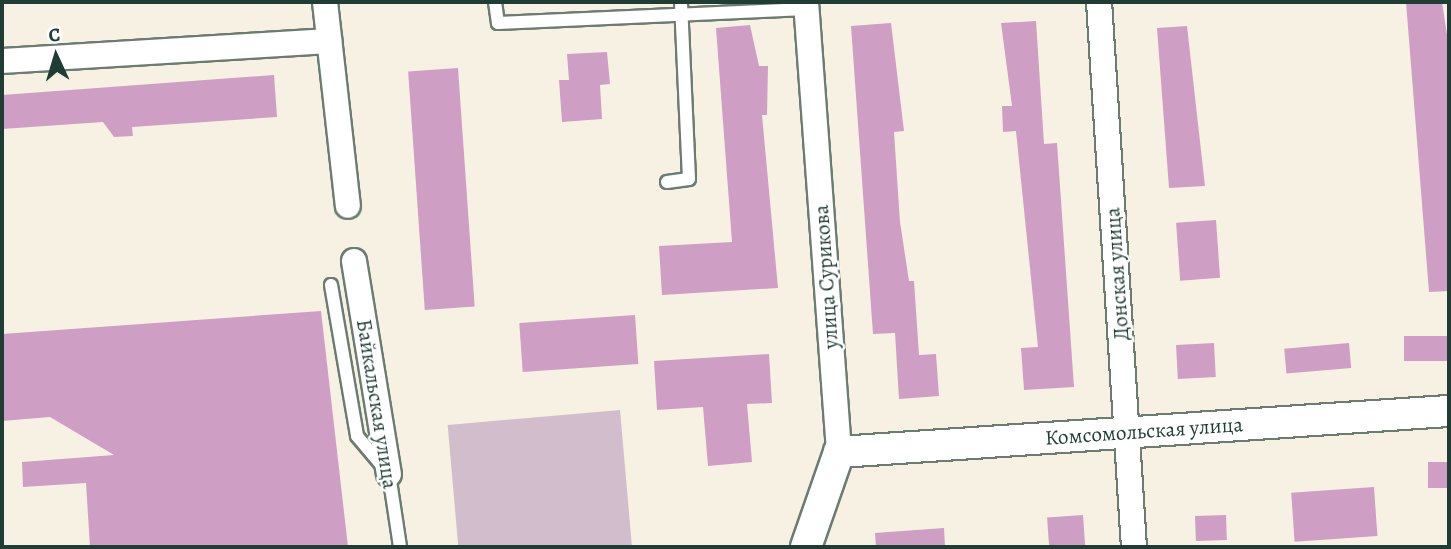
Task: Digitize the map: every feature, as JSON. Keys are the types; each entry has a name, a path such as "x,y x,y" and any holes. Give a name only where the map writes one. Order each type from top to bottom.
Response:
{"street":[{"path":"325,2 348,206"},
{"name":"Донская улица","path":"1099,2 1134,547"},
{"name":"улица Сурикова","path":"806,6 839,452 806,547"},
{"path":"2,61 329,41"},
{"name":"Байкальская улица","path":"354,261 389,474"},
{"name":"Комсомольская улица","path":"839,452 1449,411"}],"lane":[{"path":"495,2 498,23 682,16 806,6"},
{"path":"667,182 689,179 681,2"},
{"path":"331,285 357,436 389,474"},
{"name":"Байкальская улица","path":"389,474 400,547"}],"shaded area":[{"path":"620,410 632,546 458,547 448,425"}],"building":[{"path":"1406,2 1442,2 1449,48 1449,291 1429,292"},
{"path":"1036,21 1044,144 1057,143 1074,387 1024,390 1021,348 1038,347 1016,131 1003,132 1002,106 1012,106 1001,23"},
{"path":"891,23 904,131 894,132 900,222 909,281 914,281 919,355 936,354 939,396 899,399 895,333 873,334 851,26"},
{"path":"750,25 759,66 768,66 767,115 762,115 778,288 662,295 659,246 732,242 716,28"},
{"path":"1187,26 1205,186 1169,188 1157,28"},
{"path":"607,52 610,84 600,85 602,119 562,122 559,80 569,80 567,54"},
{"path":"458,68 475,306 425,310 408,71"},
{"path":"274,75 277,117 132,127 133,136 114,137 103,122 2,129 2,95"},
{"path":"1216,220 1220,278 1180,281 1176,223"},
{"path":"321,311 348,547 90,547 86,483 23,487 22,462 114,455 50,417 2,421 2,334"},
{"path":"635,315 638,364 523,372 519,323"},
{"path":"1404,336 1449,336 1449,361 1404,361"},
{"path":"1214,343 1216,377 1178,379 1176,345"},
{"path":"1349,343 1351,368 1286,374 1284,349"},
{"path":"769,354 772,403 747,404 752,462 708,466 703,407 657,410 654,361"},
{"path":"1428,462 1449,462 1449,488 1428,488"},
{"path":"1374,487 1377,536 1295,542 1291,493"},
{"path":"1083,515 1085,547 1049,547 1047,518"},
{"path":"1226,515 1227,540 1196,541 1195,516"},
{"path":"944,528 945,547 876,547 875,533"}]}
